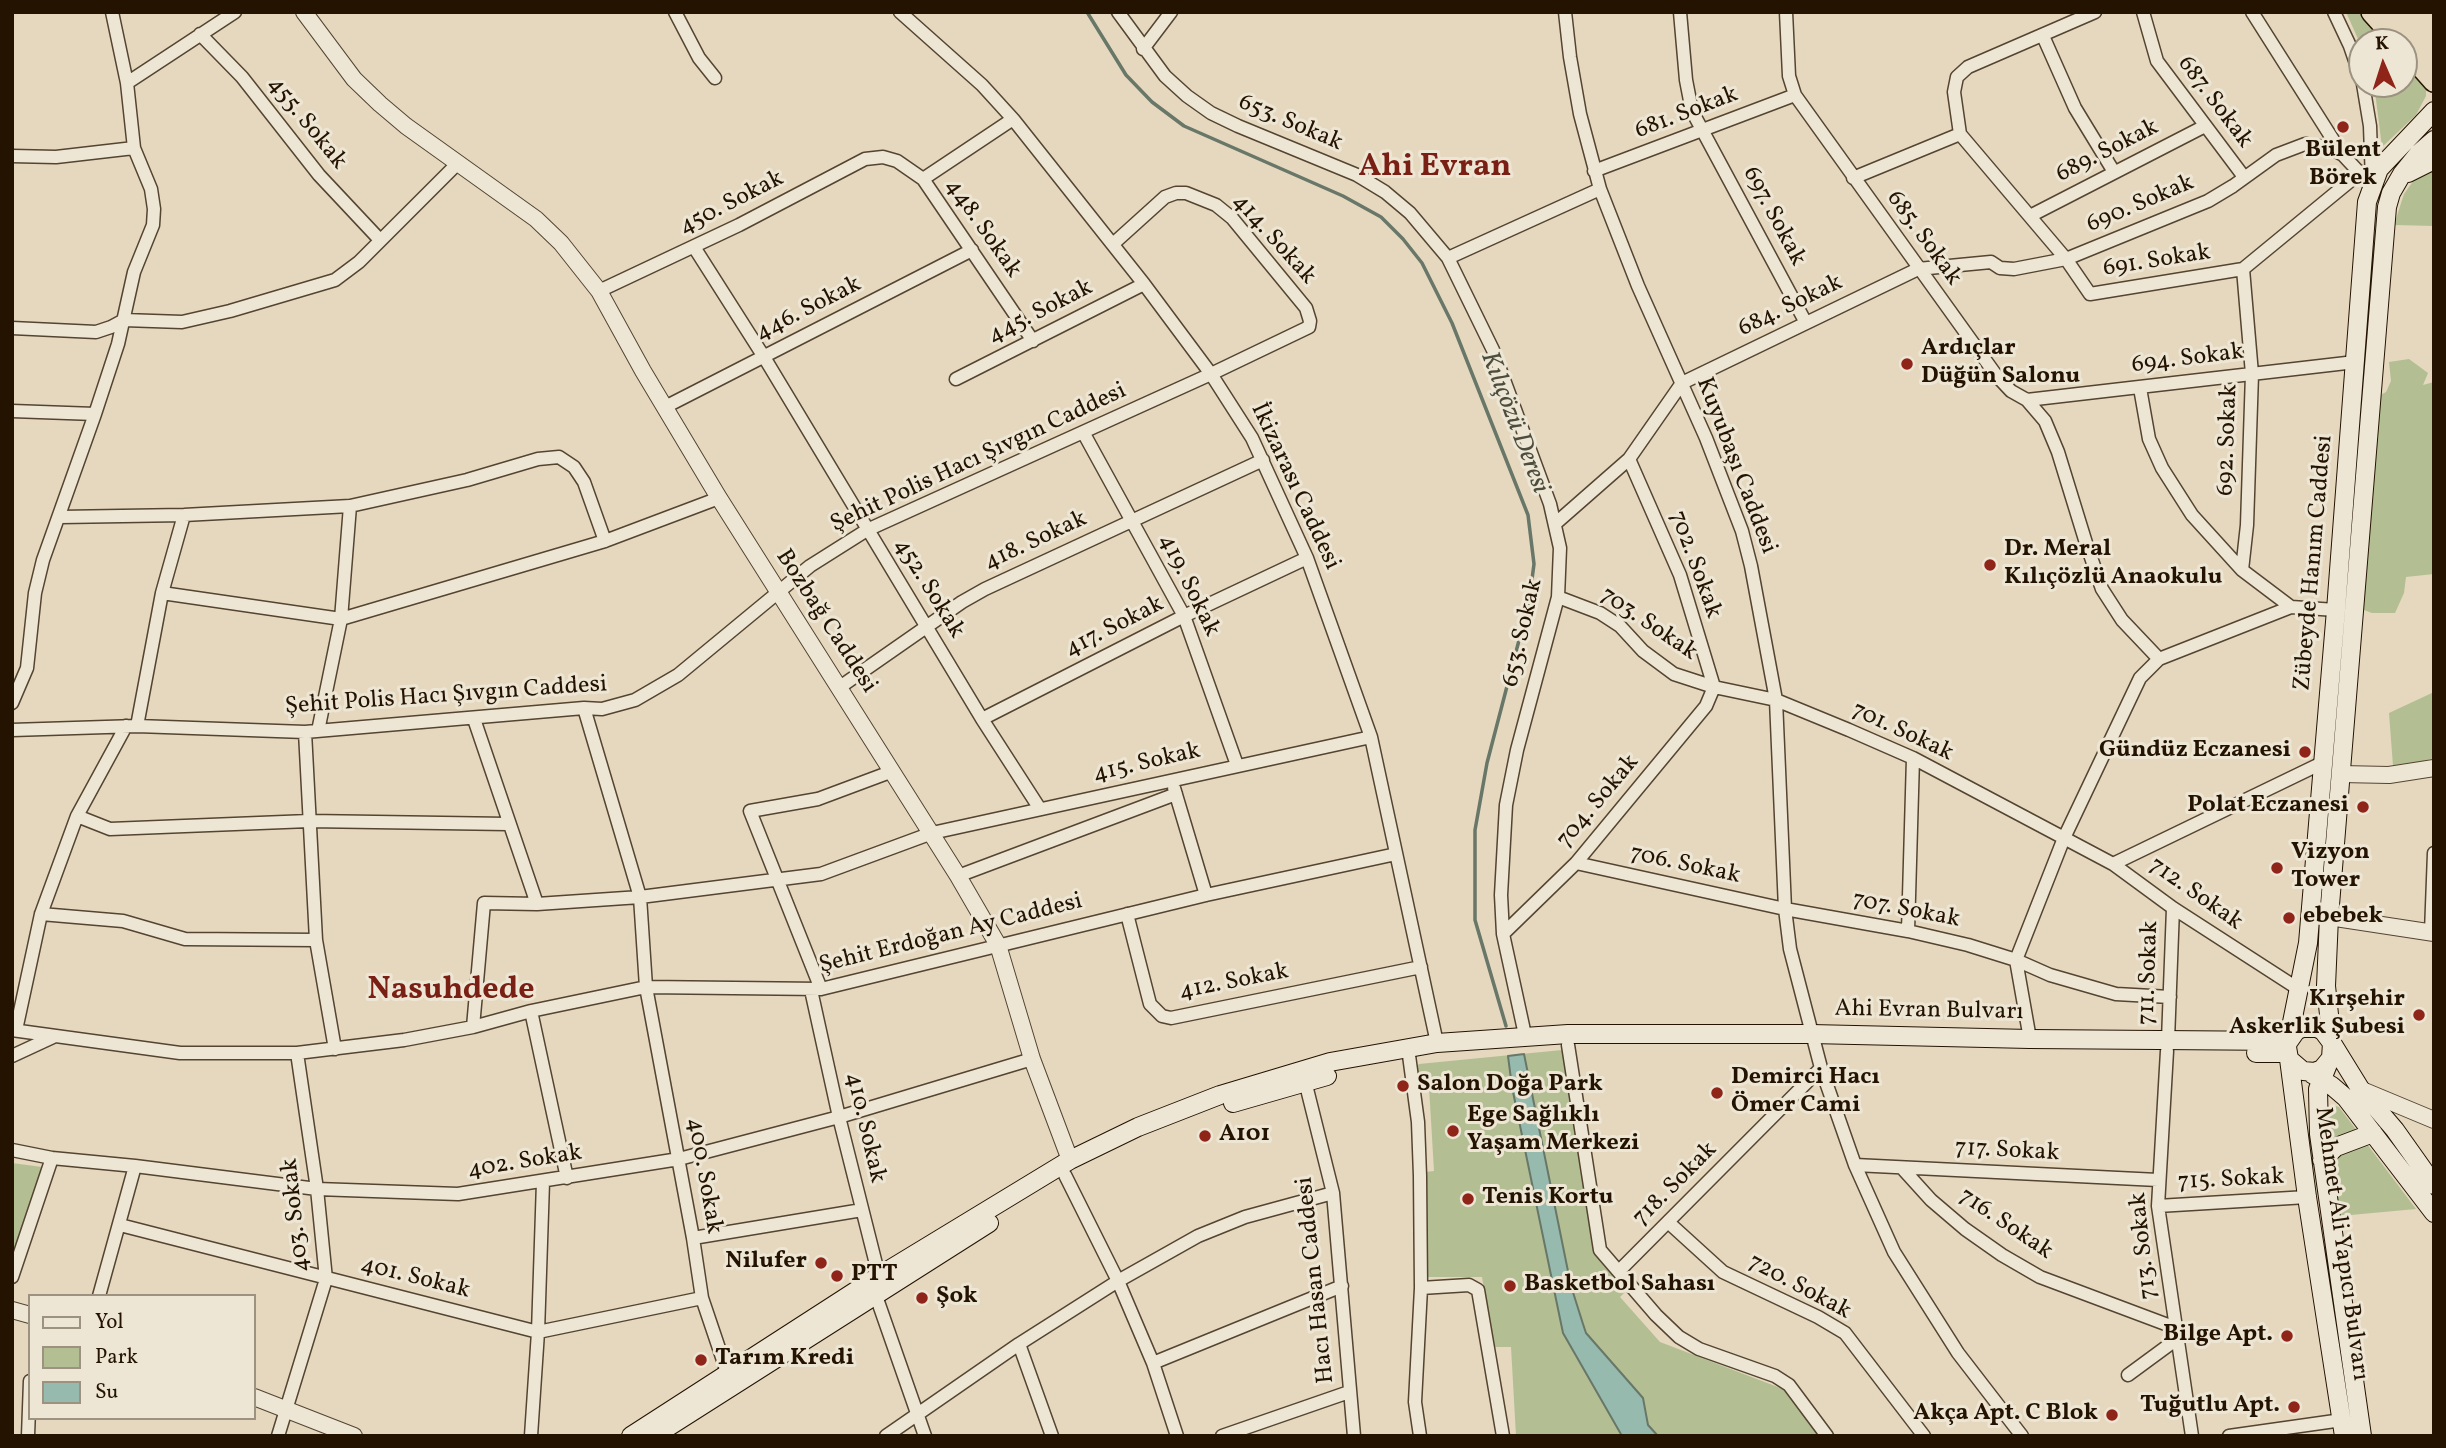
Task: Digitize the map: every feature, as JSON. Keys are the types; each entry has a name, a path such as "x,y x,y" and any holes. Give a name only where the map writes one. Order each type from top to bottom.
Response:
{"highway":[{"path":"2372,12 2386,28"},
{"path":"2395,12 2432,72"},
{"path":"2418,12 2434,30"},
{"path":"2418,60 2432,72"}],"main road":[{"name":"Zübeyde Hanım Caddesi","path":"2288,1051 2308,943 2355,362 2367,202 2366,179 2379,169 2434,111"},
{"name":"Zübeyde Hanım Caddesi","path":"2332,1043 2326,986 2329,916 2387,206 2411,163 2434,140"},
{"path":"2398,183 2404,175 2434,160"},
{"path":"2434,1185 2395,1130 2361,1090 2323,1031 2309,1027 2296,1031 2288,1051 2297,1069 2319,1072 2346,1098 2434,1213"},
{"path":"1067,1168 1234,1102 1408,1054 1437,1043 1525,1035 1568,1039"},
{"path":"631,1436 727,1372 1138,1127 1241,1088 1330,1062 1487,1050 1568,1039"},
{"name":"Ahi Evran Bulvarı","path":"1568,1039 2030,1039 2288,1051"},
{"name":"Ahi Evran Bulvarı","path":"1812,1040 2167,1045"},
{"path":"2319,1072 2331,1058 2332,1043"},
{"name":"Mehmet Ali Yapıcı Bulvarı","path":"2288,1051 2307,1197 2343,1428"},
{"name":"Mehmet Ali Yapıcı Bulvarı","path":"2319,1072 2317,1114 2322,1160 2362,1436"},
{"path":"2322,1160 2336,1147 2373,1133"},
{"path":"654,1436 877,1284"}],"street":[{"path":"12,703 27,668 35,593 43,560 95,414 124,320 135,272 153,225 154,208 150,189 134,148 127,83 112,12"},
{"path":"127,83 235,12"},
{"name":"Bozbağ Caddesi","path":"304,12 354,79 380,104 548,230 600,291 719,498 932,833 998,945 1067,1168"},
{"path":"675,12 699,58 715,78"},
{"name":"İkizarası Caddesi","path":"900,12 982,85 1013,119 1212,374 1240,417 1263,460 1307,558 1371,737 1437,1043"},
{"name":"653. Sokak","path":"1118,12 1165,76 1211,113 1248,131 1357,175 1385,192 1410,213 1448,258 1493,350 1556,523 1560,548 1559,597 1517,750 1506,804 1501,895 1503,934 1525,1035"},
{"path":"1143,49 1171,12"},
{"name":"Kuyubaşı Caddesi","path":"1565,12 1580,114 1594,171 1638,286 1682,383 1742,531 1754,579 1776,700 1785,909 1790,948 1812,1040 1855,1165 1894,1252 1958,1353 2022,1436"},
{"name":"697. Sokak","path":"1680,12 1692,111 1806,323"},
{"path":"1786,12 1789,76 1795,95"},
{"path":"1853,178 1960,134 1954,92 1957,77 1968,67 2095,12"},
{"name":"687. Sokak","path":"2143,12 2157,61 2244,177"},
{"path":"2252,12 2343,155"},
{"path":"2334,12 2348,42"},
{"name":"455. Sokak","path":"200,34 242,77 319,175 380,240"},
{"path":"2043,36 2075,108 2114,172"},
{"name":"681. Sokak","path":"1594,171 1795,95"},
{"name":"685. Sokak","path":"1795,95 1996,375 2011,391 2027,400 2045,421 2059,452 2102,589 2122,620 2159,659"},
{"path":"2365,98 2370,126 2366,179"},
{"path":"923,179 1013,119"},
{"name":"689. Sokak","path":"2030,216 2205,126"},
{"name":"691. Sokak","path":"1960,134 2066,260 2090,294 2243,270 2366,179"},
{"name":"690. Sokak","path":"1918,269 1991,262 2000,268 2014,269 2066,260 2208,201 2276,155 2305,144 2330,148 2343,155 2366,179"},
{"path":"12,156 56,157 134,148"},
{"name":"448. Sokak","path":"883,157 897,161 923,179 1033,341"},
{"name":"450. Sokak","path":"600,291 694,247 865,159 883,157"},
{"path":"12,328 96,332 124,320 182,322 304,291 335,280 359,262 458,163"},
{"path":"1448,258 1600,189"},
{"name":"414. Sokak","path":"1113,244 1166,197 1176,193 1186,193 1216,205 1232,218 1306,308 1309,327 1299,333"},
{"name":"452. Sokak","path":"694,247 764,357 982,719 1040,809"},
{"name":"446. Sokak","path":"665,407 972,250"},
{"name":"684. Sokak","path":"1682,383 1918,269"},
{"name":"692. Sokak","path":"2242,570 2248,525 2252,373 2243,270"},
{"name":"445. Sokak","path":"956,379 1144,284"},
{"name":"Şehit Polis Hacı Şıvgın Caddesi","path":"12,730 132,726 312,732 618,706 664,684 810,566 867,530 1299,333"},
{"name":"694. Sokak","path":"2027,400 2355,362"},
{"path":"1556,523 1629,459 1682,383"},
{"path":"2140,387 2149,439 2162,468 2192,515 2242,570 2291,607"},
{"path":"12,411 95,414"},
{"name":"419. Sokak","path":"1083,432 1184,616 1237,765"},
{"path":"60,517 184,515 350,506 467,480 538,458 559,457 574,467 584,482 605,541"},
{"name":"702. Sokak","path":"1629,459 1680,575 1714,687"},
{"name":"418. Sokak","path":"840,687 962,602 985,589 1263,460"},
{"path":"162,593 341,620 605,541 719,498"},
{"path":"335,1049 316,940 309,821 312,732 341,620 350,506"},
{"path":"14,1030 41,914 77,816 132,726 162,593 184,515"},
{"name":"417. Sokak","path":"982,719 1184,616 1307,558"},
{"name":"703. Sokak","path":"1559,597 1600,613 1620,626 1643,650 1674,674 1714,687"},
{"path":"2030,1039 2016,960 2064,838 2140,678 2159,659 2291,607 2336,610"},
{"name":"701. Sokak","path":"1714,687 1776,700 1913,758 2064,838"},
{"name":"704. Sokak","path":"1503,934 1576,863 1706,706 1714,687"},
{"name":"400. Sokak","path":"584,708 640,897 646,986 702,1298 727,1372"},
{"path":"474,719 537,904"},
{"name":"415. Sokak","path":"473,1027 484,903 537,904 640,897 821,874 932,833 1371,737"},
{"path":"1908,932 1913,758"},
{"path":"2113,864 2322,762"},
{"path":"2341,774 2389,775 2434,768"},
{"name":"410. Sokak","path":"893,771 818,799 750,811 778,880 816,990 839,1117 877,1284 925,1436"},
{"path":"1171,779 1206,895"},
{"path":"958,876 1176,794"},
{"path":"77,816 110,829 309,821 509,824"},
{"name":"712. Sokak","path":"2064,838 2113,864 2173,908 2300,990"},
{"path":"2329,916 2432,933 2434,853"},
{"name":"Şehit Erdoğan Ay Caddesi","path":"14,1030 180,1053 297,1053 473,1027 531,1011 646,986 816,990 1206,895 1396,854"},
{"name":"706. Sokak","path":"1576,863 1785,909"},
{"name":"711. Sokak","path":"2167,1045 2173,908"},
{"name":"707. Sokak","path":"1785,909 1968,945 2016,960 2050,975 2116,995 2170,997"},
{"path":"41,914 123,921 185,939 316,940"},
{"name":"412. Sokak","path":"1127,914 1150,1004 1162,1016 1171,1018 1421,967"},
{"path":"531,1011 567,1178"},
{"path":"12,1056 54,1037"},
{"path":"1568,1039 1600,1250 1656,1315 1679,1337 1699,1349 1774,1376 1789,1385 1827,1436"},
{"name":"713. Sokak","path":"2167,1045 2158,1206 2192,1436"},
{"name":"403. Sokak","path":"278,1436 326,1279 317,1189 297,1053"},
{"path":"1408,1054 1418,1122 1420,1176 1421,1288 1415,1402 1420,1436"},
{"name":"402. Sokak","path":"12,1150 52,1158 317,1189 458,1194 678,1159 839,1117 1032,1059"},
{"name":"718. Sokak","path":"1619,1271 1821,1068"},
{"name":"Hacı Hasan Caddesi","path":"1305,1081 1333,1193 1354,1436"},
{"path":"2361,1090 2434,1120"},
{"path":"12,1277 52,1158"},
{"name":"717. Sokak","path":"1855,1165 2158,1180"},
{"path":"100,1294 135,1166"},
{"path":"1067,1168 1153,1363 1177,1436"},
{"name":"716. Sokak","path":"1902,1168 1931,1200 1965,1229 2002,1255 2040,1277 2177,1334"},
{"path":"531,1436 543,1182"},
{"path":"886,1436 1019,1344 1118,1281 1198,1236 1245,1217 1333,1193"},
{"name":"715. Sokak","path":"2158,1206 2307,1197"},
{"path":"693,1238 862,1210"},
{"name":"720. Sokak","path":"1668,1222 1723,1272 1818,1317 1845,1333 1924,1436"},
{"name":"401. Sokak","path":"120,1225 538,1332 702,1298"},
{"path":"1421,1288 1469,1285 1478,1290 1503,1436"},
{"path":"1153,1363 1342,1286"},
{"path":"2128,1375 2177,1334"},
{"path":"1019,1344 1052,1436"},
{"path":"1222,1436 1349,1392"},
{"path":"256,1397 354,1436"},
{"path":"2230,1436 2343,1428"}],"green space":[{"path":"2346,12 2362,12 2376,28 2353,28"},
{"path":"2418,77 2426,88 2426,96 2416,115 2382,147 2376,98 2418,98"},
{"path":"2434,168 2434,226 2394,225 2404,194 2414,180"},
{"path":"2409,359 2428,373 2423,385 2434,382 2434,574 2406,577 2404,593 2395,613 2372,613 2361,609 2377,397 2386,392 2391,381 2389,362"},
{"path":"2434,692 2434,758 2410,765 2393,766 2389,713"},
{"path":"1562,1050 1597,1253 1627,1290 1620,1297 1660,1342 1783,1389 1819,1436 1516,1436 1511,1347 1493,1347 1482,1277 1428,1277 1424,1270 1425,1172 1434,1171 1429,1087 1419,1088 1416,1067 1419,1064"},
{"path":"2333,1105 2339,1107 2416,1209 2340,1216 2331,1160 2328,1113"},
{"path":"12,1163 42,1167 12,1255"}],"water":[{"path":"1524,1054 1571,1286 1586,1333 1643,1398 1648,1425 1658,1436 1622,1436 1563,1333 1512,1087 1508,1056"}],"waterway":[{"name":"Kılıçözü Deresi","path":"1087,12 1126,75 1152,102 1184,126 1343,196 1381,217 1422,263 1452,323 1528,515 1534,564 1529,602 1487,763 1475,830 1475,920 1506,1026"}],"place":[{"name":"Bülent Börek","path":"2343,127"},
{"name":"Ardıçlar Düğün Salonu","path":"1907,364"},
{"name":"Dr. Meral Kılıçözlü Anaokulu","path":"1990,565"},
{"name":"Gündüz Eczanesi","path":"2305,752"},
{"name":"Polat Eczanesi","path":"2363,807"},
{"name":"Vizyon Tower","path":"2277,868"},
{"name":"ebebek","path":"2289,918"},
{"name":"Kırşehir Askerlik Şubesi","path":"2419,1015"},
{"name":"Salon Doğa Park","path":"1403,1086"},
{"name":"Demirci Hacı Ömer Cami","path":"1717,1093"},
{"name":"Ege Sağlıklı Yaşam Merkezi","path":"1453,1131"},
{"name":"A101","path":"1205,1136"},
{"name":"Tenis Kortu","path":"1468,1199"},
{"name":"Nilufer","path":"821,1263"},
{"name":"PTT","path":"837,1276"},
{"name":"Basketbol Sahası","path":"1510,1286"},
{"name":"Şok","path":"922,1298"},
{"name":"Bilge Apt.","path":"2287,1336"},
{"name":"Tarım Kredi","path":"701,1360"},
{"name":"Tuğutlu Apt.","path":"2294,1407"},
{"name":"Akça Apt. C Blok","path":"2112,1415"}],"district":[{"name":"Ahi Evran","path":"1435,169"},
{"name":"Nasuhdede","path":"451,992"}]}
